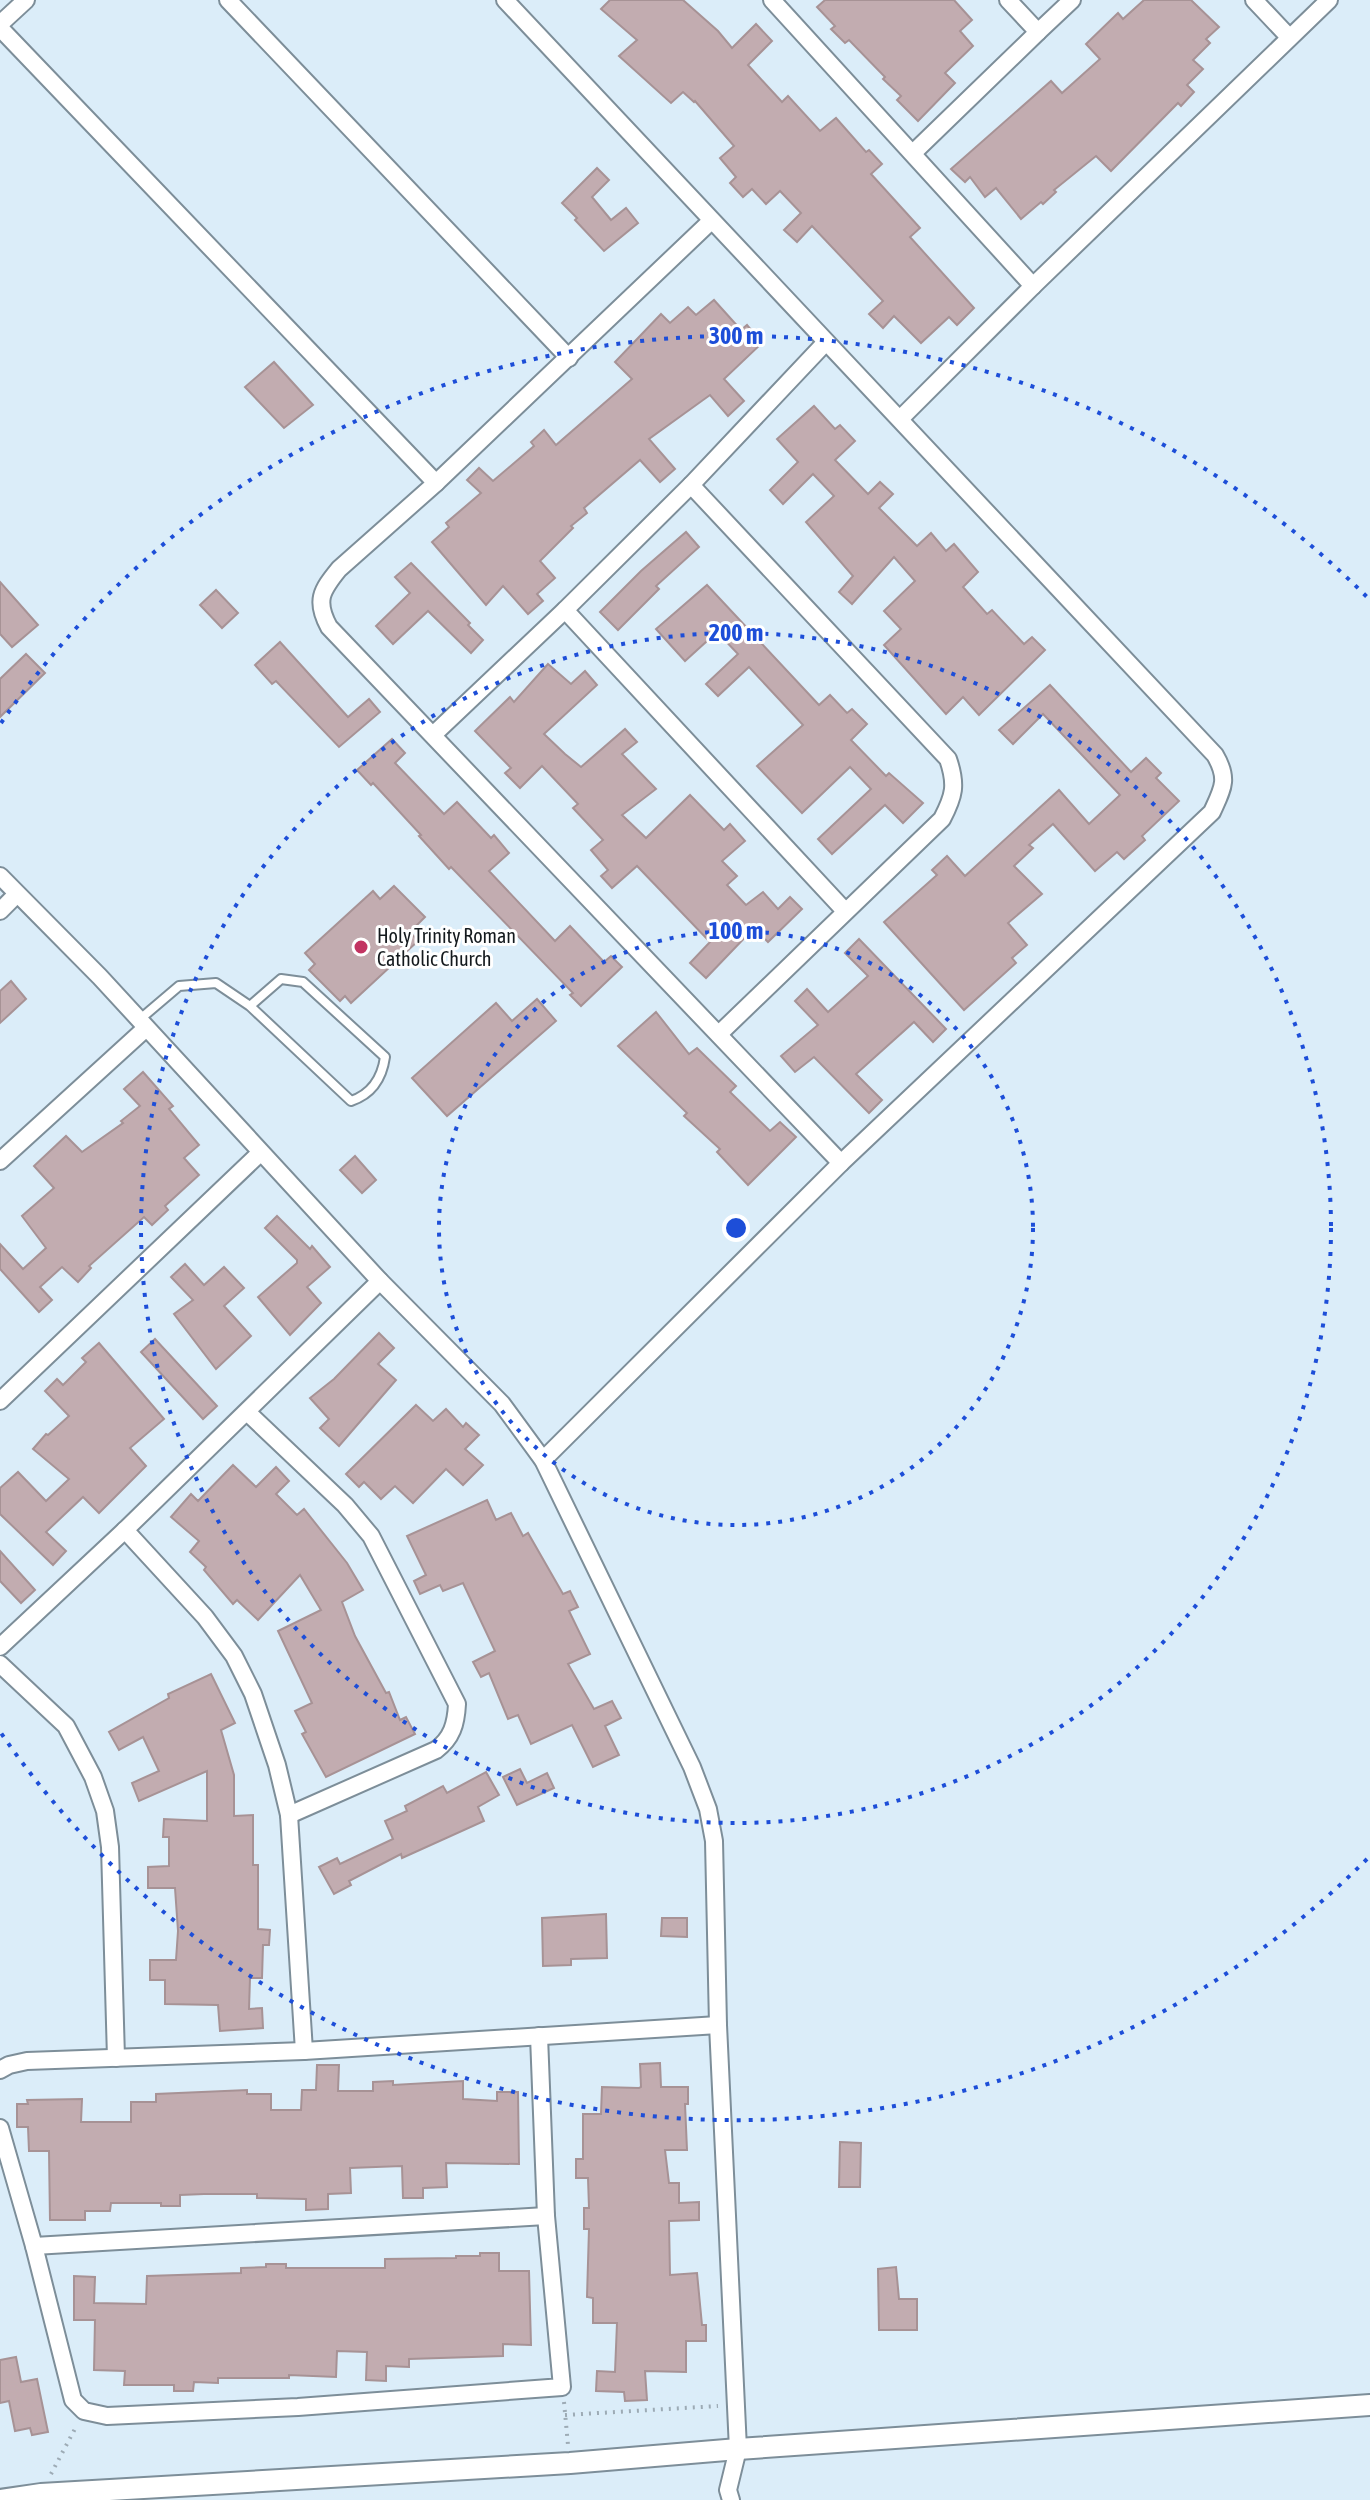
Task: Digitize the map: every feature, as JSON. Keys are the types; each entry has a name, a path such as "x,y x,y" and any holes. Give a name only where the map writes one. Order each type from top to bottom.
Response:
{"street":[{"path":"26,0 0,26 436,483"},
{"path":"228,0 569,358"},
{"path":"505,0 1215,755 1223,769 1224,781 1212,812 841,1163 543,1460"},
{"path":"772,0 1033,286"},
{"path":"1008,0 1038,32"},
{"path":"913,153 1072,0"},
{"path":"1254,0 1289,37"},
{"path":"900,419 1329,0"},
{"path":"711,221 436,483 339,569 321,596 322,613 329,627 841,1163"},
{"path":"433,735 691,485 826,342"},
{"path":"691,485 948,759 954,777 954,789 942,819 719,1034"},
{"path":"565,610 845,911"},
{"path":"0,876 100,977 380,1281 502,1404 543,1460 692,1767 708,1809 714,1841 718,2025 738,2449 728,2490 731,2500"},
{"path":"0,911 17,894"},
{"path":"0,1161 142,1025"},
{"path":"0,1401 260,1153"},
{"path":"0,1647 125,1530 380,1281"},
{"path":"247,1412 345,1505 371,1536 457,1704 452,1733 436,1750 289,1815"},
{"path":"125,1530 205,1617 234,1656 253,1694 277,1765 289,1815 304,2051"},
{"path":"0,1664 66,1726 93,1777 105,1811 110,1847 116,2058"},
{"path":"0,2070 27,2061 304,2051 718,2025"},
{"path":"0,2128 73,2400 84,2411 107,2416 562,2387 546,2216 539,2036"},
{"path":"34,2246 546,2216"},
{"path":"0,2500 41,2494 570,2463 1370,2405"}],"lane":[{"path":"142,1025 179,986 216,983 250,1006 351,1101 361,1098 382,1076 385,1057 303,982 281,979 250,1006"}],"path":[{"path":"562,2387 570,2463"},
{"path":"565,2415 735,2405"},
{"path":"41,2494 84,2411"}],"building":[{"path":"610,0 683,0 732,48 756,24 772,41 748,65 782,102 788,96 820,131 836,118 866,152 869,150 882,164 871,174 920,228 910,237 974,308 957,325 949,317 921,343 894,316 883,328 869,314 883,301 812,226 797,242 784,230 801,213 780,191 766,204 752,189 743,197 730,183 736,177 720,158 734,146 695,101 683,92 671,103 619,56 637,40 601,9"},
{"path":"825,0 954,0 972,20 960,31 973,46 945,73 955,83 918,121 897,100 901,96 883,79 885,77 849,40 845,43 831,29 835,26 817,7"},
{"path":"1144,0 1191,0 1219,27 1206,39 1210,43 1193,60 1203,69 1187,85 1194,92 1181,106 1178,103 1111,171 1096,156 1054,190 1056,192 1043,204 1041,202 1021,219 996,188 985,197 970,177 965,182 951,169 1051,81 1062,93 1100,59 1086,44 1118,13 1123,19"},
{"path":"597,168 609,180 592,197 611,220 626,208 638,223 604,251 562,203"},
{"path":"714,300 741,330 747,325 762,343 724,379 744,401 728,416 710,395 649,439 675,469 660,482 640,460 584,508 587,513 540,561 555,578 537,594 543,601 528,614 503,586 486,605 432,542 449,527 446,523 481,493 467,480 479,468 493,481 534,446 531,442 544,430 556,445 632,379 615,362 661,314 670,323 688,307 696,315"},
{"path":"274,362 313,405 284,428 245,387"},
{"path":"814,406 835,429 840,425 855,441 835,460 868,494 880,482 893,494 879,508 917,546 931,533 946,551 954,544 978,572 963,587 987,614 992,610 1024,644 1032,637 1045,650 979,715 963,697 946,714 884,645 901,629 884,611 915,581 894,557 852,604 839,592 853,576 806,522 834,496 813,474 783,504 770,490 798,462 777,439"},
{"path":"686,532 699,547 656,586 659,589 618,630 600,612"},
{"path":"411,563 483,640 471,653 428,611 393,644 376,626 410,593 395,577"},
{"path":"0,582 38,625 12,647 0,634"},
{"path":"707,585 819,705 830,695 847,713 852,709 867,724 851,740 886,776 889,773 923,803 903,823 885,805 832,854 818,839 871,789 850,767 802,813 757,766 803,725 749,667 718,696 706,684 738,654 717,632 685,661 656,629"},
{"path":"216,590 238,613 222,628 200,605"},
{"path":"280,642 348,717 369,699 380,712 339,747 276,681 272,684 255,665"},
{"path":"26,654 45,673 0,717 0,679"},
{"path":"548,664 571,684 585,671 597,685 544,734 565,754 581,767 625,729 637,742 622,754 656,789 622,815 646,838 690,795 724,830 730,824 745,841 722,861 737,876 727,885 746,905 763,892 778,909 790,897 802,909 768,942 754,928 706,978 690,963 710,942 637,866 612,888 601,876 608,870 591,850 603,840 573,808 578,804 542,766 520,788 505,773 511,768 475,731 510,697 514,702"},
{"path":"1050,685 1131,772 1146,758 1161,773 1156,778 1179,801 1142,836 1145,840 1124,859 1117,852 1095,871 1053,824 1029,845 1033,848 1014,866 1042,894 1008,923 1027,945 1012,958 1016,963 964,1010 884,922 937,875 932,870 947,856 965,876 1059,790 1089,824 1120,795 1043,714 1013,744 999,730"},
{"path":"392,739 405,753 395,763 444,814 457,802 509,853 489,871 555,941 570,926 604,962 611,956 622,967 581,1006 570,995 573,993 451,867 449,869 373,783 371,785 357,770"},
{"name":"Holy Trinity Roman Catholic Church","path":"394,886 425,917 410,932 418,941 351,1003 345,996 340,1001 309,970 315,964 305,953 373,891 380,899"},
{"path":"859,939 946,1029 933,1042 914,1022 856,1074 882,1100 869,1113 814,1057 795,1072 781,1056 818,1025 795,1001 807,989 828,1012 868,976 845,953"},
{"path":"11,981 26,999 0,1023 0,991"},
{"path":"537,999 556,1021 447,1116 412,1078 496,1003 512,1021"},
{"path":"656,1012 689,1054 697,1048 736,1086 730,1092 770,1131 780,1122 796,1137 748,1185 717,1152 720,1149 684,1116 687,1113 618,1046"},
{"path":"143,1072 173,1106 169,1109 199,1145 184,1158 199,1175 165,1206 168,1210 152,1225 144,1217 89,1266 91,1268 78,1282 62,1267 40,1287 52,1300 39,1312 0,1269 0,1244 23,1269 46,1248 22,1216 54,1188 34,1166 66,1136 82,1152 123,1123 121,1121 140,1106 124,1089"},
{"path":"355,1156 376,1180 362,1193 340,1170"},
{"path":"277,1216 310,1249 312,1246 330,1267 307,1287 321,1303 290,1335 258,1297 297,1263 265,1228"},
{"path":"185,1264 204,1285 224,1267 244,1288 224,1306 251,1336 216,1369 174,1314 193,1300 171,1277"},
{"path":"379,1333 394,1348 378,1364 396,1380 339,1446 320,1428 329,1419 310,1398 334,1379"},
{"path":"155,1339 217,1406 203,1419 141,1352"},
{"path":"99,1343 164,1419 130,1448 146,1466 99,1513 83,1497 46,1532 66,1551 53,1565 0,1514 0,1488 18,1472 46,1501 69,1479 33,1449 69,1416 45,1391 57,1379 63,1385 86,1362 82,1358"},
{"path":"416,1405 433,1421 446,1409 463,1427 466,1423 479,1435 465,1449 483,1465 463,1485 446,1469 413,1503 395,1486 381,1499 364,1482 359,1487 346,1474"},
{"path":"233,1465 256,1487 276,1467 289,1481 276,1494 297,1515 304,1509 347,1563 363,1590 342,1602 355,1636 386,1693 389,1692 400,1720 406,1717 415,1734 326,1777 302,1734 306,1732 295,1711 312,1703 278,1631 321,1610 300,1575 258,1620 237,1600 233,1604 204,1570 206,1567 190,1552 199,1541 171,1517 191,1494 198,1501"},
{"path":"487,1500 496,1520 511,1513 523,1536 528,1533 563,1594 570,1591 578,1607 569,1611 590,1654 568,1664 594,1709 612,1701 621,1718 605,1726 619,1755 593,1767 572,1725 531,1744 518,1715 508,1719 489,1673 481,1677 473,1662 495,1651 463,1583 443,1591 440,1585 420,1594 414,1581 426,1575 407,1536"},
{"path":"0,1551 35,1590 21,1603 0,1581"},
{"path":"211,1674 235,1723 221,1730 234,1775 234,1816 253,1815 253,1865 258,1865 258,1929 270,1930 269,1945 263,1945 262,1978 250,1978 249,2009 262,2008 263,2028 220,2031 218,2005 165,2004 165,1980 150,1980 150,1960 176,1960 178,1931 175,1888 148,1888 148,1867 169,1866 169,1837 163,1837 164,1819 207,1821 207,1771 139,1801 132,1783 159,1771 143,1737 119,1750 109,1732 169,1698 168,1694"},
{"path":"520,1769 527,1783 547,1773 554,1788 517,1805 503,1777"},
{"path":"486,1772 499,1795 478,1807 484,1821 402,1858 401,1854 349,1881 351,1885 334,1894 319,1867 337,1858 340,1864 393,1839 385,1821 407,1811 405,1806 443,1786 447,1793"},
{"path":"606,1914 607,1958 571,1959 571,1965 543,1966 542,1918"},
{"path":"662,1918 687,1918 687,1937 661,1936"},
{"path":"660,2063 661,2087 688,2087 688,2104 685,2104 687,2150 665,2150 669,2183 679,2183 679,2203 699,2202 699,2220 669,2221 670,2275 697,2273 706,2341 686,2341 686,2372 645,2371 647,2400 625,2401 624,2392 596,2391 597,2371 615,2372 617,2323 593,2323 593,2298 587,2297 589,2229 584,2229 584,2208 589,2208 588,2178 576,2178 576,2159 583,2159 583,2114 601,2114 602,2087 639,2088 640,2064"},
{"path":"317,2065 339,2065 338,2091 373,2091 373,2082 393,2081 393,2085 463,2081 463,2099 497,2101 497,2092 518,2092 519,2164 446,2163 447,2187 423,2188 423,2198 403,2198 402,2166 350,2168 351,2193 328,2194 328,2209 306,2210 306,2199 257,2198 257,2194 204,2194 180,2195 180,2206 111,2203 110,2211 85,2211 85,2220 50,2220 49,2151 29,2151 28,2127 17,2127 17,2104 28,2104 27,2100 82,2099 81,2122 131,2122 131,2102 156,2102 156,2094 247,2090 247,2094 271,2094 271,2110 301,2110 302,2090 316,2090"},
{"path":"840,2142 861,2143 860,2187 839,2187"},
{"path":"480,2253 499,2253 499,2271 529,2271 531,2345 503,2344 503,2356 409,2359 409,2367 386,2366 386,2381 366,2380 367,2352 337,2351 336,2377 218,2378 218,2383 194,2382 193,2391 174,2391 174,2385 124,2385 125,2371 94,2370 95,2320 74,2320 74,2276 95,2277 94,2303 146,2304 147,2276 241,2273 241,2268 266,2267 266,2264 286,2264 286,2268 385,2268 385,2259 456,2258 480,2256"},
{"path":"896,2267 899,2299 917,2299 917,2330 879,2330 878,2269"},
{"path":"16,2357 21,2382 37,2379 48,2432 32,2435 30,2428 15,2431 9,2401 0,2403 0,2360"}],"place":[{"name":"Holy Trinity Roman Catholic Church","path":"361,947"}]}
